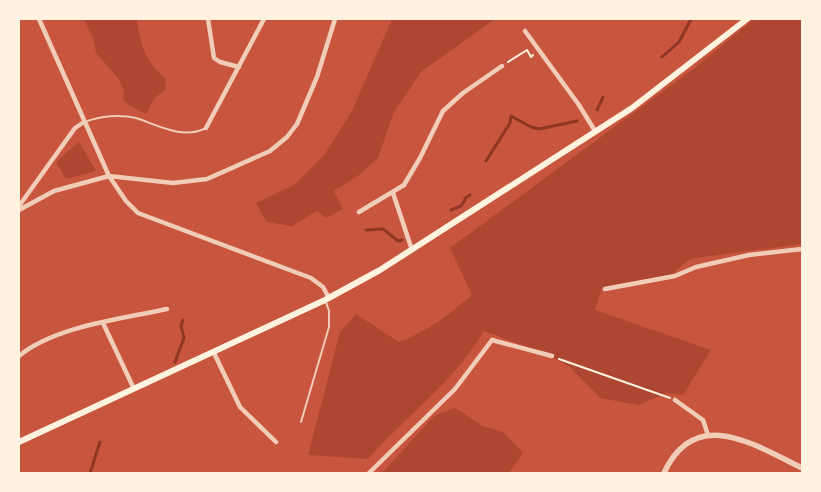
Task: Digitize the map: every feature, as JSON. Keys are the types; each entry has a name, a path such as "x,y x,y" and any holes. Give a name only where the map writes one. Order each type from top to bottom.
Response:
{"main road":[{"path":"19,442 327,299 412,250 632,108 747,19"}],"street":[{"path":"39,19 109,176 126,201 138,213 311,278 323,287 327,299"},
{"path":"208,19 214,58 220,62 239,67"},
{"path":"206,128 264,19"},
{"path":"19,210 54,191 109,176 173,183 216,176 276,147 292,132 300,116 320,71 335,19"},
{"path":"525,31 574,97 595,131"},
{"path":"359,212 404,185 415,168 443,111 463,93 502,66"},
{"path":"19,206 75,128 84,122"},
{"path":"393,193 412,250"},
{"path":"605,289 675,276 696,267 748,255 802,249"},
{"path":"19,356 43,340 103,323 167,309"},
{"path":"103,323 134,390"},
{"path":"369,473 454,389 492,340 552,356"},
{"path":"214,353 240,406 276,442"},
{"path":"675,400 703,420 708,435"},
{"path":"664,473 677,452 694,438 708,435 723,435 749,442 802,468"}],"lane":[{"path":"84,122 102,116 128,117 178,131 194,132 206,128"},
{"path":"301,422 329,327 327,299"}],"path":[{"path":"502,66 527,50 531,57"},
{"path":"552,356 675,400"}],"shaded area":[{"path":"84,19 137,19 145,52 153,66 166,79 165,90 154,99 146,114 129,105 123,99 124,90 118,78 96,53 94,40"},
{"path":"392,19 495,19 421,72 394,112 378,158 358,176 334,191 343,209 326,218 317,211 292,226 266,222 256,203 294,185 325,154 352,111"},
{"path":"754,19 802,19 802,244 695,258 688,260 673,274 602,287 595,310 711,350 683,395 666,393 639,405 600,398 570,367 545,354 484,331 445,382 368,459 308,455 340,332 356,314 399,342 429,328 447,316 472,295 450,248 696,67"},
{"path":"79,142 96,171 66,179 56,162"},
{"path":"455,408 483,426 503,432 523,453 509,473 382,473 434,416"}],"waterway":[{"path":"662,57 679,42 691,19"},
{"path":"597,110 603,97"},
{"path":"486,161 510,123 511,116 531,127 539,129 577,121"},
{"path":"465,198 470,195"},
{"path":"451,210 461,206 465,200"},
{"path":"366,230 383,229 398,241 402,240"},
{"path":"175,362 184,338 181,326 183,320"},
{"path":"90,473 100,442"}]}
